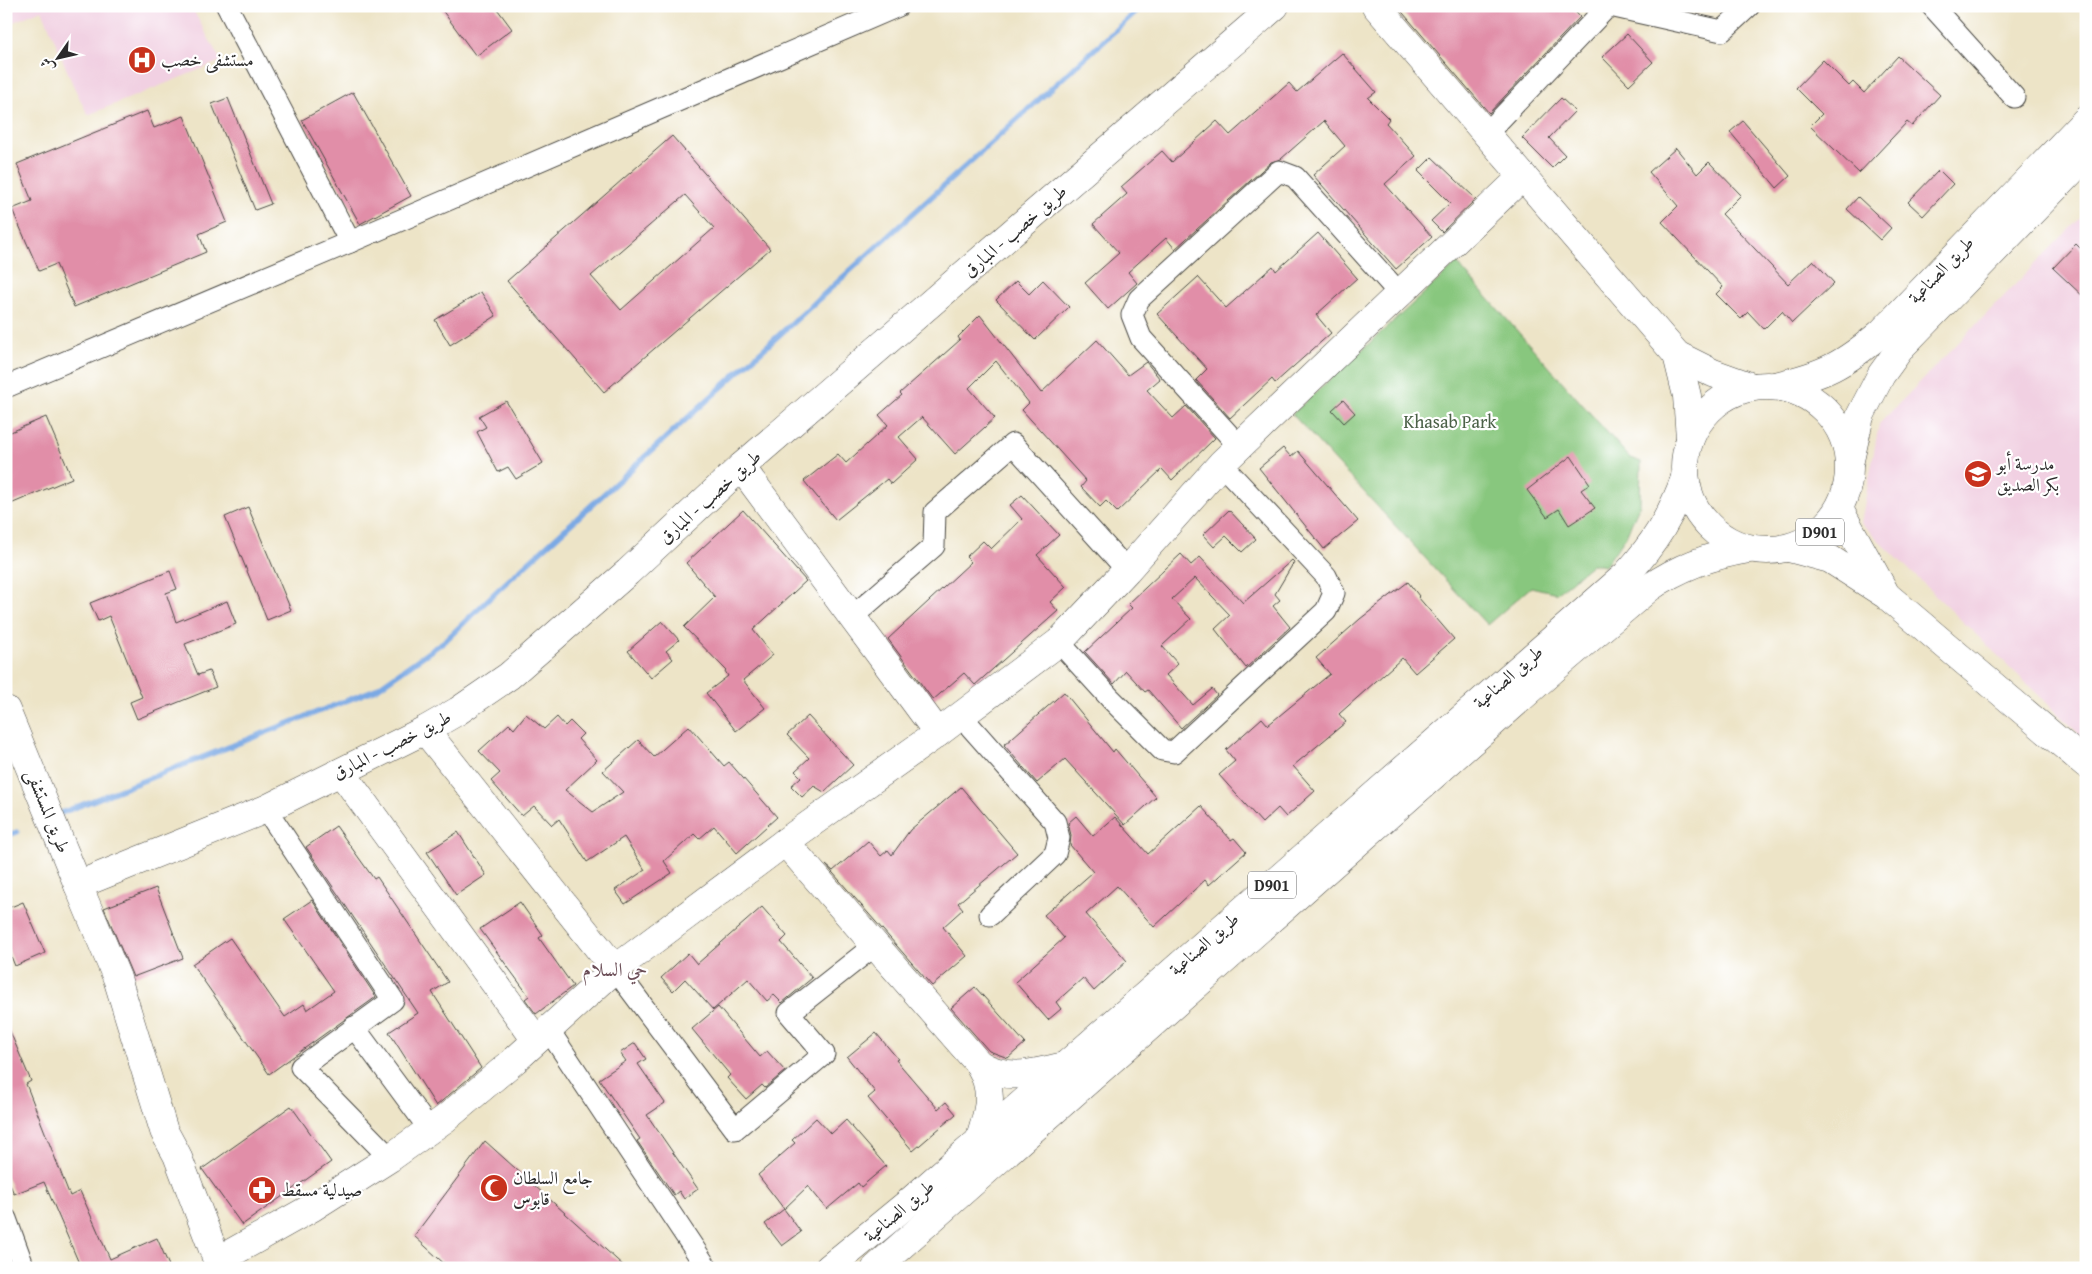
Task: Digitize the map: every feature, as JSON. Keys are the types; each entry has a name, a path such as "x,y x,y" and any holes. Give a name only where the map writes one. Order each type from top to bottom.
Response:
{"main road":[{"name":"طريق خصب - المبارق","path":"78,885 266,809 425,730 458,711 509,676 628,572 742,468 1275,6"},
{"path":"1376,6 1677,355 1713,373 1763,386"},
{"name":"طريق الصناعية","path":"1763,386 1806,379 1826,372 1858,353 1882,332 2086,120"},
{"name":"طريق الصناعية","path":"1850,460 1860,416 1881,375 1902,346 2086,156"},
{"path":"218,1264 313,1207 430,1130 509,1065 615,969 785,842 938,733 1059,642 1127,570 1230,455 1523,176"},
{"path":"1677,355 1687,396 1690,438"},
{"name":"D901","path":"1763,386 1797,391 1817,402 1833,418 1844,438 1850,460 1850,478 1845,497 1839,509 1823,530 1807,541 1789,548 1769,551 1749,549 1730,542 1713,531 1700,516 1690,498 1685,478 1690,438 1700,420 1714,404 1732,393 1763,386"},
{"path":"742,468 938,733"},
{"name":"طريق الصناعية","path":"829,1268 900,1210 1626,575 1645,554 1662,530 1675,505 1685,478"},
{"path":"1839,509 1886,594"},
{"path":"1789,548 1830,559 1886,594 2086,764"},
{"name":"طريق الصناعية","path":"876,1268 1555,668 1643,593 1665,576 1692,563 1720,554 1749,549"},
{"name":"طريق المستشفى","path":"6,710 15,753 35,780 117,978 164,1131 177,1155 218,1264"},
{"path":"425,730 615,969"},
{"path":"341,772 542,1035"},
{"path":"785,842 979,1064 985,1075 990,1100 978,1142"},
{"path":"979,1064 1000,1074 1012,1076 1065,1066"}],"street":[{"path":"227,6 350,242"},
{"path":"6,386 350,242 898,6"},
{"path":"1486,134 1609,6 1722,31 1749,6"},
{"path":"1932,6 2014,97"},
{"path":"1059,642 1111,699 1162,750 1174,752 1326,611 1334,593 1326,576 1230,455 1141,338 1132,315 1139,299 1279,171 1295,177 1400,293"},
{"path":"852,617 934,546 935,512 1013,444 1127,570"},
{"path":"961,716 1055,822 1059,838 1055,854 990,915"},
{"path":"266,809 393,1000 301,1066 390,1158"},
{"path":"615,969 735,1129 824,1054 789,1013 874,946"},
{"path":"354,1027 430,1130"},
{"path":"542,1035 706,1268"},
{"path":"6,1219 24,1268"}],"shaded area":[{"name":"مستشفى خصب","path":"6,6 191,6 221,61 88,115 73,85 42,10 6,25"},
{"name":"مدرسة أبو بكر الصديق","path":"2086,212 2086,741 1861,523 1879,424"}],"green space":[{"name":"Khasab Park","path":"1457,263 1629,457 1641,462 1640,504 1626,536 1605,566 1592,564 1557,593 1531,587 1487,625 1292,414"}],"building":[{"path":"439,6 495,6 512,29 476,56"},
{"path":"1397,6 1570,6 1580,17 1489,113"},
{"path":"1627,34 1653,62 1629,85 1602,57"},
{"path":"1342,53 1376,92 1368,98 1389,119 1386,123 1416,156 1385,184 1432,237 1396,269 1313,175 1345,146 1324,121 1281,159 1271,162 1175,249 1166,238 1128,272 1137,283 1108,309 1085,283 1119,253 1093,224 1127,194 1121,187 1162,151 1172,162 1217,121 1230,135 1289,83 1297,92"},
{"path":"1898,56 1940,95 1912,126 1907,122 1859,173 1810,126 1822,114 1796,88 1823,60 1849,86 1853,82 1864,93"},
{"path":"353,92 411,196 360,224 302,120"},
{"path":"228,98 271,204 255,210 212,104"},
{"path":"1561,98 1575,111 1549,138 1565,155 1552,168 1522,138"},
{"path":"147,111 154,128 184,116 227,222 199,234 206,252 74,307 56,264 39,271 12,209 32,201 17,164"},
{"path":"1743,121 1790,176 1777,188 1730,132"},
{"path":"672,136 770,249 604,392 507,281","holes":["685,195 714,228 621,310 591,276"]},
{"path":"1676,148 1697,174 1709,162 1741,195 1722,214 1788,284 1813,260 1834,283 1792,323 1782,311 1764,329 1748,312 1741,319 1716,294 1723,287 1662,222 1678,206 1649,172"},
{"path":"1432,157 1476,199 1442,232 1431,221 1450,203 1418,171"},
{"path":"1939,170 1953,184 1923,216 1908,202"},
{"path":"1858,197 1891,228 1880,240 1847,209"},
{"path":"1318,233 1357,278 1316,315 1331,333 1275,383 1272,379 1230,418 1196,380 1207,369 1157,314 1198,277 1226,308 1273,266 1276,271"},
{"path":"2076,244 2086,254 2086,299 2053,268"},
{"path":"1043,280 1069,307 1035,340 996,300 1016,281 1029,294"},
{"path":"481,292 496,316 450,345 435,320"},
{"path":"980,315 1041,393 1097,340 1128,375 1146,362 1160,379 1147,390 1173,418 1186,406 1215,438 1172,480 1162,469 1117,512 1106,501 1100,507 1081,487 1086,481 1022,410 1029,403 996,361 969,388 995,418 955,454 922,417 899,437 918,459 891,484 887,479 836,520 804,481 838,454 846,463 888,425 879,415 902,395 900,393 960,340 958,337"},
{"path":"1343,400 1355,413 1344,423 1332,410"},
{"path":"506,401 543,463 516,479 508,467 498,472 477,432 486,427 479,416"},
{"path":"46,417 72,478 6,506 6,434"},
{"path":"1283,448 1291,457 1298,451 1358,521 1324,549 1259,468"},
{"path":"1571,456 1590,484 1581,490 1595,508 1569,525 1559,509 1547,517 1527,490"},
{"path":"1022,495 1059,535 1037,555 1066,587 1050,602 1058,611 975,685 964,673 933,700 888,639 971,562 966,557 983,541 991,549 1022,519 1010,505"},
{"path":"248,507 291,610 267,620 225,517"},
{"path":"743,510 806,581 753,630 773,655 743,680 765,708 736,731 706,693 728,676 726,670 684,627 715,597 686,563"},
{"path":"1229,510 1256,539 1242,552 1226,536 1214,547 1203,535"},
{"path":"1181,554 1191,565 1200,557 1243,603 1292,560 1294,562 1275,594 1280,600 1273,606 1290,627 1246,668 1215,629 1230,615 1195,578 1172,599 1191,619 1162,646 1178,664 1166,675 1193,705 1212,689 1217,695 1181,728 1148,690 1145,692 1126,671 1114,684 1085,652 1132,608 1128,604"},
{"path":"170,571 177,589 166,593 176,622 227,601 236,624 185,644 198,675 209,671 216,687 137,719 130,702 142,697 109,616 98,621 90,603"},
{"path":"1408,582 1418,597 1454,639 1415,673 1402,658 1339,714 1346,722 1293,766 1315,791 1286,817 1278,808 1262,823 1219,775 1235,761 1226,750 1262,718 1268,725 1330,674 1316,658 1360,619"},
{"path":"662,621 679,640 666,651 673,659 651,678 628,651"},
{"path":"1064,692 1113,752 1115,749 1156,797 1125,825 1065,759 1037,783 1004,745"},
{"path":"526,714 544,729 557,717 565,726 570,721 583,734 578,739 597,760 565,790 593,812 623,792 603,771 638,740 654,757 689,726 724,766 729,762 777,817 737,853 714,826 699,839 694,834 664,861 672,873 625,904 615,890 645,870 624,837 587,862 559,819 552,825 534,806 522,816 491,781 500,773 479,751 509,724 514,729"},
{"path":"808,716 853,765 824,792 814,786 802,797 791,786 801,777 795,771 809,758 787,735"},
{"path":"961,787 1017,853 958,903 963,909 943,927 967,956 932,986 826,865 833,871 868,841 881,856 888,850 892,855 910,830"},
{"path":"1201,806 1231,840 1234,838 1246,852 1209,885 1205,880 1154,927 1117,886 1086,914 1127,961 1094,991 1083,978 1056,1002 1061,1009 1048,1020 1015,982 1064,938 1044,915 1093,872 1070,845 1071,835 1068,823 1076,816 1093,836 1115,817 1148,854"},
{"path":"336,826 374,879 377,877 448,982 432,992 481,1068 436,1106 389,1032 418,1013 306,847"},
{"path":"458,832 486,875 456,895 427,852"},
{"path":"156,888 183,958 133,977 104,908"},
{"path":"312,900 376,997 269,1074 192,964 230,938 285,1017 304,1004 307,1010 334,991 284,919"},
{"path":"23,902 45,953 15,966 6,944 6,909"},
{"path":"520,902 543,935 539,938 573,986 536,1014 525,999 529,996 480,929"},
{"path":"762,907 787,936 781,942 812,978 782,1003 774,995 767,1001 748,979 713,1010 685,979 673,991 661,978 688,953 697,964"},
{"path":"975,987 1025,1043 1008,1058 989,1051 951,1008"},
{"path":"718,1007 760,1057 767,1051 785,1071 765,1088 762,1085 746,1099 727,1078 730,1075 692,1029"},
{"path":"6,1022 31,1081 26,1084 70,1196 80,1191 110,1259 157,1238 170,1268 81,1268 44,1182 14,1194 6,1175"},
{"path":"876,1033 898,1059 896,1060 938,1109 946,1102 956,1114 913,1151 868,1098 875,1092 847,1057"},
{"path":"635,1043 646,1059 638,1064 665,1103 647,1115 698,1189 684,1199 679,1191 674,1195 637,1141 640,1139 599,1079 626,1061 620,1053"},
{"path":"291,1106 331,1162 242,1225 202,1169"},
{"path":"816,1118 831,1134 846,1120 886,1166 861,1187 858,1183 827,1209 808,1186 784,1209 758,1175 795,1143 792,1140"},
{"name":"جامع السلطان قابوس","path":"485,1141 626,1268 449,1268 414,1236"},
{"path":"784,1209 801,1232 782,1246 765,1224"}],"waterway":[{"path":"56,815 376,689 446,640 499,589 1142,6"},
{"path":"6,836 17,832"}],"place":[{"name":"مستشفى خصب","path":"142,60"},
{"name":"مدرسة أبو بكر الصديق","path":"1978,474"},
{"name":"جامع السلطان قابوس","path":"494,1188"},
{"name":"صيدلية مسقط","path":"262,1190"}],"district":[{"name":"حي السلام","path":"615,969"}]}
